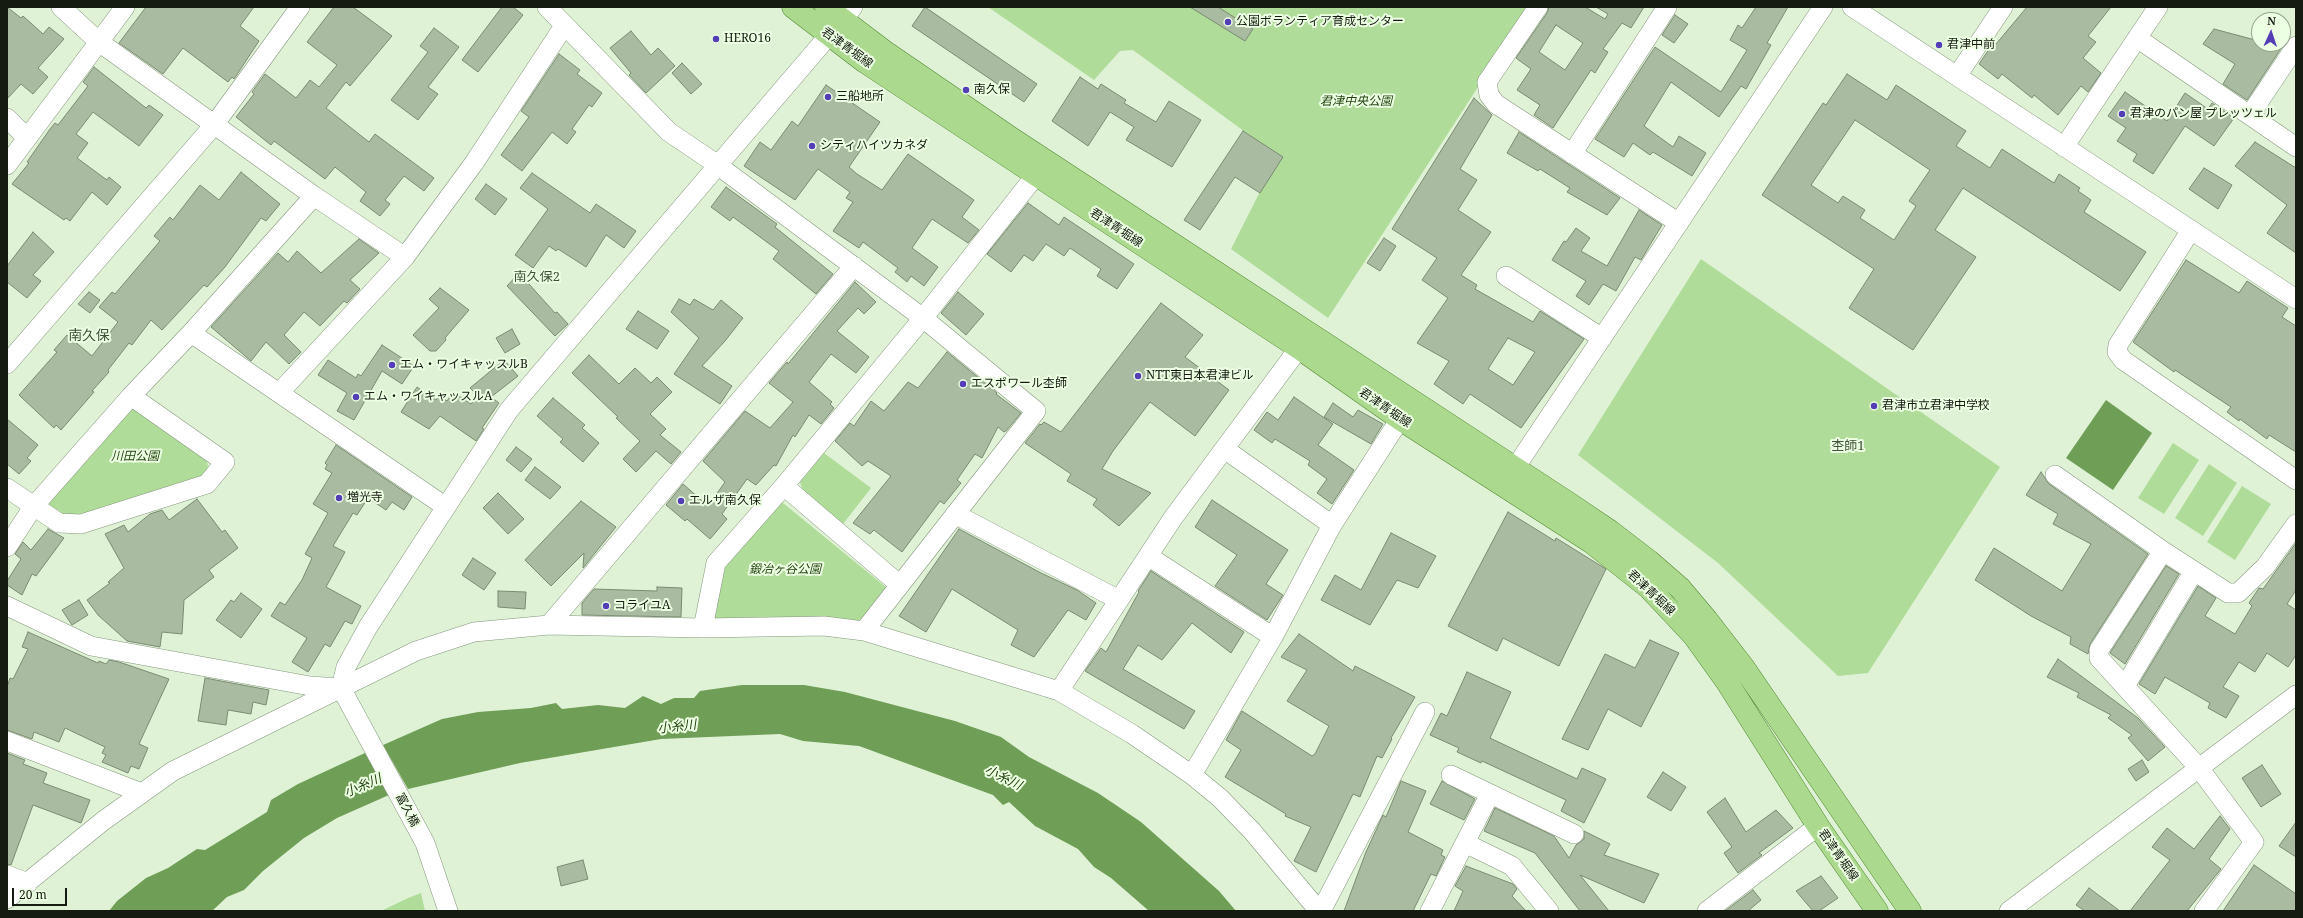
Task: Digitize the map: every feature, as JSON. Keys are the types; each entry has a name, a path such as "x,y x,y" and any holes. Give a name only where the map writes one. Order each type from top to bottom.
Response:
{"main road":[{"name":"君津青堀線","path":"793,7 838,17 1011,138 1610,531 1680,588 1707,620 1744,668 1910,911"},
{"name":"君津青堀線","path":"838,17 865,62 1299,348 1400,419 1591,542 1648,587 1694,636 1727,682 1818,826 1877,911"}],"street":[{"path":"61,7 99,42 314,196 405,258"},
{"path":"7,165 125,7"},
{"path":"7,364 214,125 300,7"},
{"path":"547,7 669,132 718,166 923,318 1036,411 864,631"},
{"path":"1538,7 1487,82 1489,95 1496,104 1679,223"},
{"path":"1572,154 1667,7"},
{"path":"1515,468 1823,7"},
{"path":"1852,7 2296,298"},
{"path":"1957,76 2003,7"},
{"path":"2064,146 2158,7"},
{"path":"345,695 346,667 368,627 509,410 718,166 838,17"},
{"path":"279,393 405,258 474,164 564,26"},
{"path":"2137,38 2296,147"},
{"path":"2250,115 2296,46"},
{"path":"7,118 27,138"},
{"path":"703,628 716,563 784,486 923,318 1036,175"},
{"path":"7,547 33,507 131,396 314,196"},
{"path":"2191,230 2118,345 2117,352 2123,360 2296,480"},
{"path":"549,625 854,266"},
{"path":"1506,276 1602,338"},
{"path":"191,332 446,507"},
{"path":"1059,692 1173,518 1226,450 1299,348"},
{"path":"7,488 33,507 59,523 81,524 207,484 225,462 131,396"},
{"path":"1192,775 1273,637 1332,525 1400,419"},
{"path":"1226,450 1332,525"},
{"path":"2055,475 2163,551 2228,593 2238,593 2265,567 2296,524"},
{"path":"784,486 900,585"},
{"path":"955,514 1119,600"},
{"path":"2163,551 2099,650 2099,658 2199,768 2254,842 2204,911"},
{"path":"1148,556 1273,637"},
{"path":"2125,686 2194,571"},
{"path":"7,606 91,646 310,686 345,695"},
{"path":"7,899 103,821 173,771 345,695 416,651 474,632 549,625 703,628 824,626 864,631 1059,692 1132,734 1192,775 1220,798 1320,911 1425,712"},
{"name":"富久橋","path":"345,695 425,843 448,911"},
{"path":"2009,911 2296,695"},
{"path":"7,741 142,793"},
{"path":"1451,775 1574,834"},
{"path":"1430,911 1490,794"},
{"path":"1707,911 1818,826"},
{"path":"1465,843 1512,866 1549,911"},
{"path":"7,874 28,883"}],"green space":[{"name":"君津中央公園","path":"988,7 1530,7 1328,318 1231,249 1278,156 1133,50 1120,51 1094,80"},
{"path":"1701,259 2000,467 1868,673 1838,676 1718,563 1578,455"},
{"name":"川田公園","path":"132,407 207,461 208,467 202,476 83,515 60,518 49,505 48,501"},
{"path":"2173,443 2199,460 2164,514 2138,498"},
{"path":"824,453 871,488 843,524 803,491 800,482"},
{"path":"2209,464 2237,483 2203,536 2175,518"},
{"path":"2242,486 2271,504 2235,560 2207,542"},
{"name":"鍛冶ヶ谷公園","path":"783,503 887,588 865,620 852,623 718,622 712,613 719,570 779,504"},
{"path":"421,893 425,911 381,911 408,898"}],"water":[{"path":"2106,400 2152,433 2113,490 2066,458"},
{"name":"小糸川","path":"742,685 804,685 845,692 955,721 1001,737 1029,757 1098,793 1141,822 1219,891 1236,911 1149,911 1111,878 1094,867 1078,849 1035,826 1009,802 1003,805 993,795 859,746 803,741 780,734 661,739 520,763 408,789 383,745 442,719 478,712 531,708 556,703 562,709 598,705 625,708 643,696 661,704 674,698 694,698 700,691"},
{"name":"小糸川","path":"365,753 389,795 337,818 304,838 263,871 244,890 227,897 212,911 109,911 117,901 146,878 168,868 197,849 205,850 267,812 271,800 298,784"}],"building":[{"path":"7,7 21,18 23,16 43,34 49,27 64,39 38,68 48,77 33,94 21,84 7,99"},
{"path":"146,7 254,7 240,26 259,41 234,79 232,77 228,82 183,48 163,74 119,43"},
{"path":"334,7 353,7 392,36 350,86 346,82 326,108 369,142 375,134 434,178 424,191 404,176 385,200 390,204 380,216 360,201 366,192 335,167 325,179 274,141 271,145 236,117 254,94 252,92 265,74 296,98 310,80 319,87 337,65 307,42"},
{"path":"502,7 513,7 523,15 478,72 462,60"},
{"path":"925,7 1037,84 1024,102 912,26"},
{"name":"公園ボランティア育成センター","path":"1190,7 1218,7 1253,29 1245,41"},
{"path":"1549,7 1585,7 1605,19 1608,14 1596,7 1644,7 1631,28 1622,23 1603,49 1608,52 1595,73 1591,70 1553,128 1534,115 1540,105 1517,90 1531,69 1516,58 1547,13","holes":["1556,25 1583,43 1565,70 1539,52"]},
{"path":"1756,7 1788,7 1767,43 1771,45 1746,89 1741,86 1719,117 1671,82 1644,126 1673,147 1679,136 1706,153 1692,176 1653,152 1650,155 1633,143 1624,157 1595,139 1655,47 1721,92 1747,50 1730,40 1738,25 1742,28"},
{"path":"2027,7 2111,7 2088,36 2096,42 2083,58 2101,73 2088,92 2081,86 2058,115 2034,95 2032,98 2002,74 1998,79 1979,64 1994,42 1996,44"},
{"path":"1675,15 1688,24 1674,43 1662,35"},
{"path":"434,28 459,47 428,87 438,94 418,120 391,100 428,52 420,46"},
{"path":"2214,29 2251,39 2251,52 2279,52 2247,100 2223,84 2235,64 2203,44"},
{"path":"631,31 651,55 658,48 675,66 646,93 629,75 631,73 610,48"},
{"path":"559,54 580,70 577,74 602,93 592,107 589,105 572,129 576,132 567,144 552,132 522,171 501,155 529,117 521,111"},
{"path":"682,63 702,84 691,94 672,73"},
{"path":"94,67 146,108 149,105 163,115 139,146 93,112 76,134 88,143 77,158 107,180 109,177 121,187 107,205 92,192 70,221 66,218 64,220 12,184 29,163 27,162 50,129 55,123 58,125 88,86 83,82"},
{"path":"1847,74 1887,100 1896,85 1966,131 1956,146 1990,168 2002,149 2054,183 2059,174 2080,188 2078,191 2091,200 2084,212 2146,252 2120,291 1963,188 1935,230 1976,257 1913,350 1849,308 1874,269 1762,195 1823,103 1826,105","holes":["1855,120 1930,170 1909,201 1916,206 1894,240 1860,218 1865,210 1843,196 1838,203 1811,185"]},
{"path":"1080,77 1098,89 1101,84 1126,100 1124,103 1156,122 1169,101 1201,120 1172,167 1126,140 1134,127 1110,112 1088,146 1052,121"},
{"path":"826,85 880,122 849,167 857,174 882,190 908,154 974,200 962,217 979,230 968,243 932,219 912,248 938,267 924,286 911,276 907,282 895,272 898,268 863,242 859,248 833,231 853,202 846,198 850,192 818,169 795,200 744,166 760,142 771,150 792,121 798,126"},
{"path":"2125,92 2167,121 2185,93 2208,109 2212,103 2234,118 2214,146 2185,126 2153,174 2133,161 2137,154 2117,141 2126,128 2108,116"},
{"path":"1474,98 1492,115 1460,169 1477,180 1458,210 1491,232 1461,275 1477,285 1475,289 1533,322 1540,311 1584,339 1521,428 1470,394 1463,404 1434,384 1449,361 1417,343 1448,298 1422,280 1437,258 1392,229","holes":["1508,338 1535,352 1513,385 1488,369"]},
{"path":"1243,131 1283,157 1260,193 1235,177 1200,230 1184,220"},
{"path":"1519,132 1620,198 1607,215 1567,192 1570,188 1540,169 1538,171 1507,153"},
{"path":"2255,142 2296,168 2296,253 2267,233 2287,205 2235,166"},
{"path":"2204,168 2232,185 2218,209 2189,189"},
{"path":"241,172 280,204 266,221 261,218 225,267 207,287 204,285 162,330 151,320 132,345 129,343 108,370 109,372 92,391 94,392 61,430 56,425 54,428 19,395 57,352 54,350 67,335 92,356 118,322 99,307 112,292 115,294 160,241 154,236 170,217 173,220 200,185 219,200"},
{"path":"532,173 590,213 596,204 636,231 624,248 606,235 586,267 558,249 556,251 549,246 533,268 515,255 548,209 520,188"},
{"path":"486,184 507,199 495,215 475,199"},
{"path":"726,187 777,224 775,227 833,274 816,294 773,259 779,251 733,217 730,221 711,207"},
{"path":"1028,203 1059,225 1064,217 1134,264 1117,289 1097,276 1101,269 1070,248 1064,256 1046,244 1033,261 1024,255 1011,272 987,254"},
{"path":"1639,210 1662,225 1641,260 1635,257 1616,291 1603,284 1589,305 1576,296 1586,281 1552,260 1564,241 1566,242 1576,228 1590,238 1581,251 1607,266"},
{"path":"33,232 54,252 33,275 41,281 27,298 7,282 7,266"},
{"path":"1384,238 1396,246 1380,271 1367,263"},
{"path":"359,239 379,253 350,280 360,289 347,303 344,301 320,326 304,312 284,335 301,352 289,364 266,342 251,361 211,327 278,253 288,262 297,251 321,273"},
{"path":"2186,260 2239,293 2247,281 2288,308 2282,317 2296,326 2296,452 2269,435 2267,439 2240,419 2239,421 2227,412 2231,407 2175,370 2174,372 2133,342"},
{"path":"519,273 555,313 557,312 568,324 555,336 507,286"},
{"path":"855,282 876,302 864,314 858,308 837,331 869,357 856,373 831,354 809,382 832,402 830,404 834,408 821,424 809,415 795,437 793,435 776,466 774,465 756,485 747,479 722,514 727,519 710,539 687,519 685,521 666,505 683,484 708,506 725,482 703,461 745,411 770,428 793,402 769,383 787,362 788,364"},
{"path":"440,288 469,310 436,351 430,351 413,335 439,308 429,299"},
{"path":"89,292 100,300 90,313 78,304"},
{"path":"958,292 984,314 966,335 941,313"},
{"path":"679,299 690,305 694,299 713,310 721,300 743,318 725,341 702,366 732,386 720,404 674,374 699,338 671,312"},
{"path":"1161,303 1203,335 1185,357 1229,390 1195,436 1150,402 1113,451 1102,469 1151,493 1119,526 1093,505 1097,499 1067,481 1071,474 1025,443 1040,424 1041,425 1044,422 1061,432"},
{"path":"638,311 669,331 657,349 626,329"},
{"path":"512,329 520,344 505,353 496,338"},
{"path":"382,345 414,366 402,384 382,371 354,420 337,411 347,393 318,375 328,360 356,378 358,374 361,376"},
{"path":"947,352 997,393 996,394 1021,413 1006,431 1004,432 998,427 982,458 975,454 957,480 961,483 944,504 940,501 902,552 874,530 870,534 853,523 891,476 868,461 862,466 835,441 850,423 854,426 871,401 884,411 908,382 918,388"},
{"path":"589,355 619,384 635,368 651,383 657,377 672,392 650,414 666,429 660,435 681,452 671,464 656,451 636,472 623,459 640,441 616,418 618,417 572,373"},
{"path":"504,360 518,376 491,397 499,403 482,428 484,429 476,441 440,416 429,429 401,412 417,387 436,400 439,396 447,401 453,392 471,404 478,396 470,388"},
{"path":"1294,397 1333,424 1318,445 1354,470 1332,504 1317,493 1327,479 1308,465 1310,461 1275,439 1272,443 1254,430 1267,412 1278,420"},
{"path":"553,398 585,425 582,428 599,443 583,462 560,442 563,439 537,416"},
{"path":"1333,403 1353,417 1358,410 1383,424 1371,444 1324,417"},
{"path":"7,419 38,445 27,458 31,461 19,474 7,464"},
{"path":"336,445 412,497 404,510 392,502 386,510 368,498 357,515 353,513 333,546 345,552 326,587 361,606 352,624 345,621 330,647 325,644 308,672 292,662 307,638 271,616 280,602 285,605 302,580 312,558 305,554 328,513 313,504 332,473 325,469 327,465 325,463"},
{"path":"516,447 532,459 521,472 506,460"},
{"path":"535,467 561,487 550,499 525,480"},
{"path":"2041,472 2049,484 2148,554 2090,644 2088,654 2070,644 2071,637 2031,616 1975,580 1994,548 2062,591 2091,544 2053,524 2058,514 2026,495"},
{"path":"498,493 524,519 508,534 483,508"},
{"path":"197,499 222,532 225,530 238,548 209,570 214,577 184,600 182,634 162,632 160,647 127,641 98,615 87,600 110,583 108,582 124,568 105,534 124,525 128,532 150,514 162,510 169,520"},
{"path":"1212,500 1288,550 1266,584 1283,595 1267,620 1215,586 1237,555 1195,527"},
{"path":"581,501 616,527 583,568 584,553 551,586 525,560"},
{"path":"1508,512 1555,541 1556,538 1606,569 1559,666 1503,638 1497,651 1448,626"},
{"path":"48,529 64,538 36,576 32,574 22,595 7,585 7,581 21,559 15,554 23,542 31,550"},
{"path":"959,529 1041,573 1077,590 1096,603 1086,620 1068,610 1034,657 1011,645 1018,630 952,589 926,632 899,616"},
{"path":"1391,533 1436,556 1418,588 1397,580 1370,625 1321,600 1335,575 1361,590"},
{"path":"2296,543 2296,590 2287,604 2296,610 2296,655 2288,667 2267,653 2255,672 2239,662 2223,687 2239,696 2226,718 2208,708 2210,703 2165,677 2155,694 2139,684 2198,586 2216,598 2205,616 2235,634 2252,606 2249,603 2259,588 2263,589"},
{"path":"473,558 496,573 484,590 462,575"},
{"path":"2166,566 2179,574 2125,664 2110,653"},
{"path":"1151,571 1244,632 1231,653 1192,623 1162,660 1138,645 1123,669 1195,711 1184,729 1085,671 1101,648 1106,652 1139,592 1138,591"},
{"path":"657,587 682,588 681,617 582,615 582,603 594,589 657,591"},
{"path":"498,591 526,592 525,609 498,607"},
{"path":"241,593 262,609 241,638 216,620 231,600 234,602"},
{"path":"79,600 88,615 72,625 62,610"},
{"path":"28,632 98,663 99,661 106,664 109,660 119,662 169,679 139,744 148,748 139,769 131,766 128,773 102,762 106,755 102,753 105,747 65,728 59,742 34,732 32,739 7,730 7,687 10,678 13,679 28,649 22,647"},
{"path":"1299,634 1353,671 1355,666 1415,697 1391,738 1392,739 1382,758 1377,756 1360,797 1353,794 1316,872 1294,861 1311,827 1285,816 1286,814 1225,777 1241,750 1226,740 1242,711 1312,756 1315,754 1329,726 1287,701 1307,670 1281,657"},
{"path":"1650,640 1679,653 1641,727 1608,709 1588,750 1562,739 1605,654 1635,668"},
{"path":"2058,659 2138,718 2165,747 2148,761 2128,738 2132,735 2108,718 2111,715 2077,697 2079,693 2047,677"},
{"path":"1467,672 1511,692 1490,738 1577,779 1582,768 1606,779 1584,823 1561,811 1566,800 1482,761 1481,763 1457,752 1459,748 1430,735 1441,713 1447,716"},
{"path":"205,678 269,690 266,705 253,702 251,714 228,710 226,725 198,721"},
{"path":"7,753 25,760 23,764 47,773 43,783 90,800 81,823 33,805 11,865 7,864"},
{"path":"2142,760 2149,772 2136,781 2128,769"},
{"path":"2262,765 2281,794 2261,807 2242,778"},
{"path":"1663,772 1686,787 1671,811 1647,797"},
{"path":"1401,781 1426,791 1408,832 1443,850 1441,855 1445,857 1436,876 1431,874 1413,911 1344,911 1366,852 1383,815 1386,817"},
{"path":"1442,781 1475,799 1464,820 1430,804"},
{"path":"1725,798 1746,832 1776,810 1793,828 1759,853 1762,855 1738,873 1724,853 1732,847 1707,812"},
{"path":"1495,808 1554,836 1569,858 1576,845 1584,839 1584,831 1610,844 1604,855 1659,874 1644,903 1580,875 1609,911 1580,911 1535,853 1484,831"},
{"path":"2220,816 2230,829 2209,859 2221,869 2187,911 2130,911 2170,860 2152,847 2167,828 2194,849"},
{"path":"2296,822 2296,857 2279,846"},
{"path":"583,860 588,879 561,886 557,867"},
{"path":"2254,865 2296,894 2296,911 2223,911"},
{"path":"1466,866 1513,884 1517,889 1512,896 1526,911 1454,911 1463,891 1455,886"},
{"path":"1821,876 1838,898 1819,911 1813,911 1796,891"},
{"path":"2089,888 2120,911 2085,911 2076,905"},
{"path":"1753,890 1761,900 1748,911 1725,911"}],"place":[{"name":"公園ボランティア育成センター","path":"1228,22"},
{"name":"HERO16","path":"716,39"},
{"name":"君津中前","path":"1939,45"},
{"name":"南久保","path":"966,90"},
{"name":"三船地所","path":"828,97"},
{"name":"君津のパン屋 プレッツェル","path":"2122,114"},
{"name":"シティハイツカネダ","path":"812,146"},
{"name":"エム・ワイキャッスルB","path":"392,365"},
{"name":"NTT東日本君津ビル","path":"1138,376"},
{"name":"エスポワール杢師","path":"963,384"},
{"name":"エム・ワイキャッスルA","path":"356,397"},
{"name":"君津市立君津中学校","path":"1874,406"},
{"name":"増光寺","path":"339,498"},
{"name":"エルザ南久保","path":"681,501"},
{"name":"コライユA","path":"606,606"}],"district":[{"name":"南久保2","path":"537,277"},
{"name":"南久保","path":"89,336"},
{"name":"杢師1","path":"1848,446"}]}
